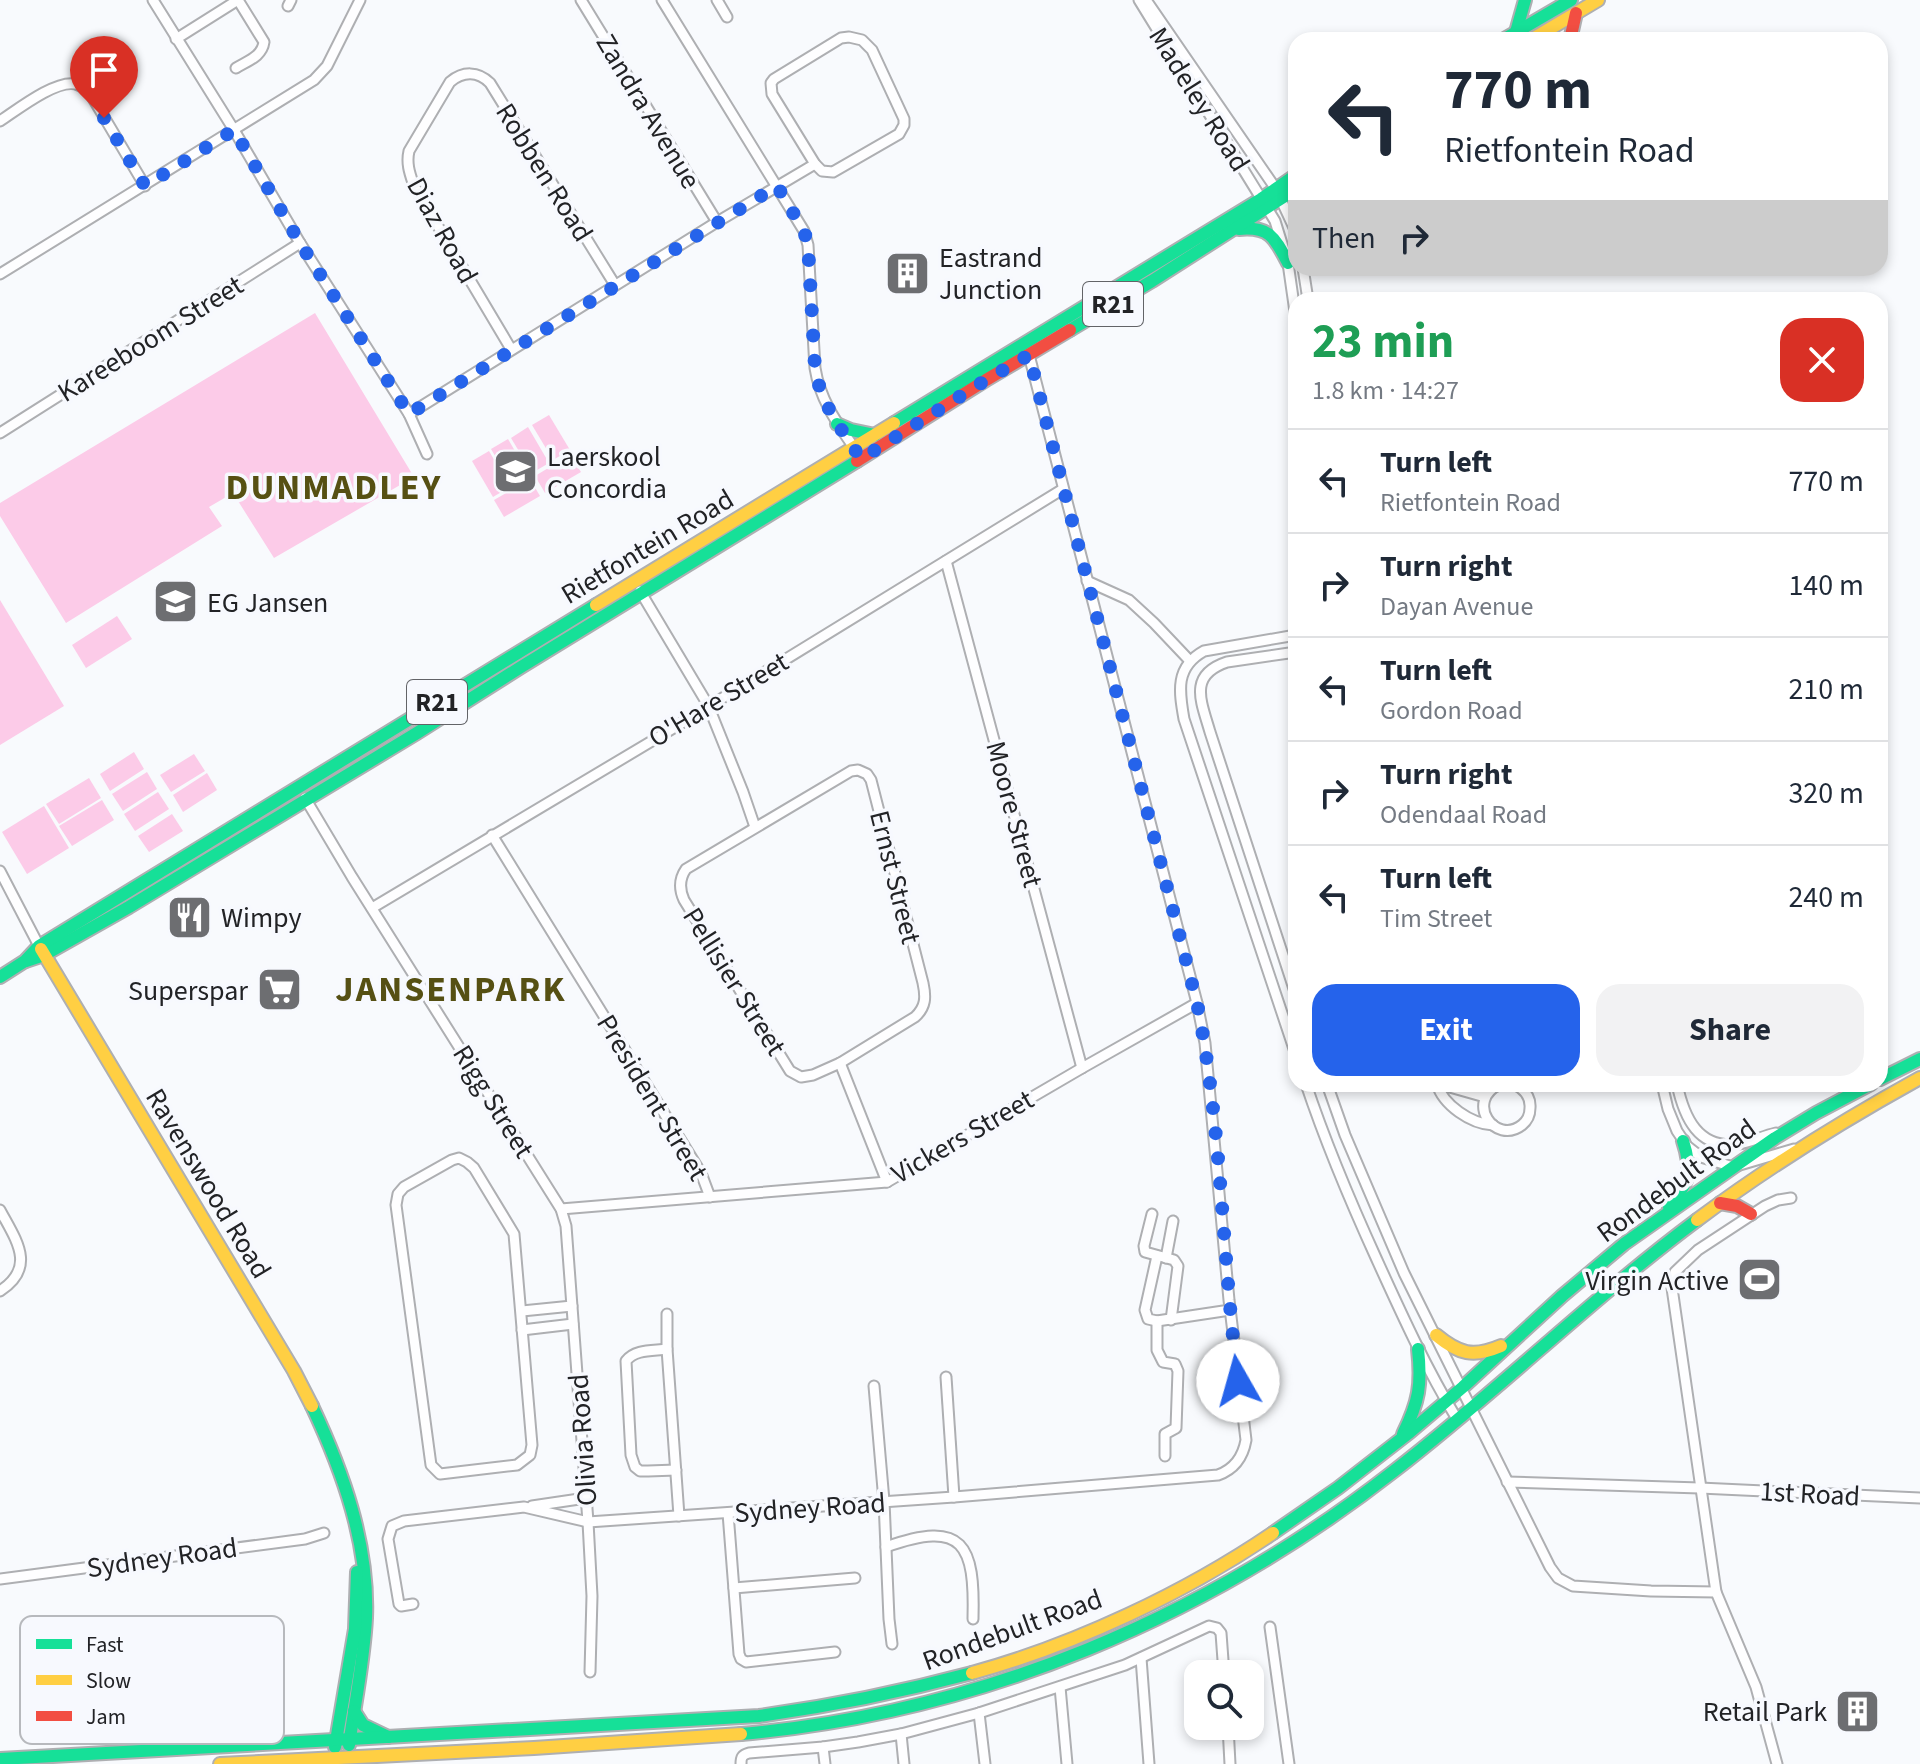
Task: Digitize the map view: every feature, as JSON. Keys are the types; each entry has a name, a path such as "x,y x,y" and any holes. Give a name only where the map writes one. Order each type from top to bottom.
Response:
{"main road":[{"path":"1516,32 1525,0"},
{"path":"1516,32 1571,0"},
{"path":"1544,32 1598,0"},
{"path":"1572,32 1576,13"},
{"name":"Rietfontein Road","path":"42,950 129,907 417,733 695,561 857,453 875,435 1264,204 1288,184"},
{"name":"Rietfontein Road","path":"1279,194 1288,191"},
{"name":"Rietfontein Road","path":"0,977 634,581 1029,355 1235,229 1264,204"},
{"path":"1235,229 1264,229 1276,240 1288,263"},
{"path":"837,424 875,435"},
{"path":"688,549 695,561"},
{"path":"409,720 417,733"},
{"name":"Ravenswood Road","path":"42,950 286,1357 316,1411 332,1449 362,1549 366,1596 366,1619 350,1741 340,1761"},
{"path":"1888,1075 1920,1059"},
{"name":"Rondebult Road","path":"220,1764 340,1761 767,1731 836,1722 926,1703 1009,1680 1093,1649 1175,1612 1325,1523 1406,1464 1603,1294 1720,1203 1798,1148 1920,1078"},
{"name":"Rondebult Road","path":"0,1759 759,1716 808,1711 919,1688 998,1665 1086,1633 1167,1594 1237,1556 1318,1503 1462,1388 1512,1340 1623,1245 1784,1132 1856,1092"},
{"path":"1656,1221 1684,1189 1688,1179 1688,1156 1683,1141"},
{"path":"1720,1203 1744,1207 1751,1214"},
{"path":"1436,1335 1449,1347 1468,1354 1485,1353 1512,1340"},
{"path":"1400,1440 1420,1395 1422,1382 1418,1349"},
{"name":"Ravenswood Road","path":"340,1761 335,1742 355,1629 357,1529"},
{"path":"353,1708 363,1726 394,1738"}],"street":[{"path":"153,0 300,243 409,414 427,454"},
{"path":"176,39 238,0 264,42 258,55 236,68"},
{"path":"0,274 319,76 360,0"},
{"name":"Zandra Avenue","path":"581,0 717,222"},
{"path":"662,0 804,231 811,277 815,368 821,394 857,453"},
{"path":"717,0 727,17"},
{"name":"Madeley Road","path":"1139,0 1279,229 1288,263"},
{"name":"Madeley Road","path":"1146,0 1279,194 1288,214"},
{"path":"841,38 862,40 872,50 904,119 902,130 833,172 825,172 815,164 772,94 771,83 841,38"},
{"name":"Robben Road","path":"465,74 484,77 490,83 615,285"},
{"name":"Diaz Road","path":"465,74 450,82 409,151 408,166 414,186 511,349"},
{"path":"0,121 57,87 74,84 82,87 91,95 145,186"},
{"path":"409,414 815,164"},
{"name":"Kareeboom Street","path":"0,433 300,243"},
{"path":"1029,355 1197,1003 1210,1081 1230,1310 1171,1320 1148,1319 1145,1310 1173,1221"},
{"name":"O'Hare Street","path":"372,908 1063,489"},
{"name":"Moore Street","path":"946,561 1082,1068"},
{"path":"634,581 708,705 755,827"},
{"path":"1087,581 1129,600 1190,661"},
{"path":"1288,636 1204,651 1190,661 1180,686 1184,719 1288,1031"},
{"path":"1288,653 1217,665 1207,671 1200,688 1210,732 1288,971"},
{"name":"Ernst Street","path":"755,827 851,771 861,771 871,780 925,995 921,1011 915,1017 840,1063"},
{"name":"Rigg Street","path":"299,788 561,1209"},
{"name":"Pellisier Street","path":"755,827 686,869 681,879 682,895 790,1071 797,1076 809,1077 840,1063"},
{"name":"President Street","path":"492,835 701,1173 710,1197"},
{"name":"Ravenswood Road","path":"0,871 42,950"},
{"name":"Vickers Street","path":"561,1209 887,1182 1197,1003"},
{"path":"840,1063 887,1182"},
{"path":"1309,1092 1356,1213 1418,1349 1457,1419"},
{"path":"1330,1092 1398,1260 1507,1482 1558,1578 1590,1588 1716,1592"},
{"path":"1439,1092 1471,1119 1506,1130 1526,1121 1531,1108 1525,1092"},
{"path":"1467,1092 1485,1097"},
{"path":"1488,1092 1484,1103 1485,1116 1493,1125"},
{"path":"1664,1092 1671,1120 1683,1141 1701,1157 1733,1167 1798,1148"},
{"path":"1679,1092 1689,1122 1708,1139 1725,1145 1741,1144 1784,1132"},
{"path":"459,1158 474,1168 514,1234 522,1311 532,1445 530,1455 517,1465 440,1474 431,1465 396,1205 398,1194 404,1187 459,1158"},
{"path":"1777,1764 1756,1687 1716,1592 1672,1288 1679,1266 1698,1250 1751,1214 1778,1200 1791,1198"},
{"name":"Olivia Road","path":"561,1209 566,1226 588,1522 592,1596 590,1672"},
{"path":"0,1210 18,1242 20,1266 12,1283 0,1291"},
{"path":"1152,1214 1144,1250 1174,1260 1178,1270 1171,1320"},
{"path":"522,1311 572,1306"},
{"name":"Sydney Road","path":"413,1604 399,1604 388,1539 392,1526 404,1521 524,1507 588,1522 1218,1475 1238,1462 1246,1440 1230,1310"},
{"path":"667,1314 679,1516"},
{"path":"1157,1321 1159,1356 1163,1362 1175,1364 1178,1371 1176,1428 1165,1434 1165,1456"},
{"path":"522,1330 573,1324"},
{"path":"667,1349 640,1352 626,1361 631,1455 640,1471 676,1470"},
{"path":"946,1377 954,1497"},
{"path":"874,1386 892,1644"},
{"name":"1st Road","path":"1507,1482 1920,1498"},
{"path":"524,1507 586,1498"},
{"path":"728,1513 741,1659 746,1662 835,1652"},
{"name":"Sydney Road","path":"0,1579 305,1539 324,1533"},
{"path":"886,1547 920,1536 945,1537 961,1544 970,1568 973,1619"},
{"path":"734,1588 855,1578"},
{"path":"741,1764 741,1758 749,1753 823,1747 901,1734 979,1713 1141,1658 1214,1626 1221,1633 1223,1660"},
{"path":"1270,1627 1289,1764"},
{"path":"1141,1658 1149,1764"},
{"path":"1060,1687 1067,1764"},
{"path":"979,1713 985,1764"},
{"path":"901,1734 904,1764"},
{"path":"1229,1740 1230,1764"},
{"path":"823,1747 825,1764"}],"shaded area":[{"path":"315,313 414,477 274,558 233,493 209,507 222,526 66,623 0,516 0,503"},
{"path":"549,415 570,450 553,460 532,425"},
{"path":"528,427 549,463 532,473 511,438"},
{"path":"508,439 529,475 512,485 491,449"},
{"path":"489,451 510,487 493,497 472,461"},
{"path":"570,455 581,472 545,493 535,476"},
{"path":"530,479 540,496 504,517 494,500"},
{"path":"0,600 64,706 0,745"},
{"path":"117,616 132,639 86,668 72,645"},
{"path":"134,752 144,769 110,791 100,774"},
{"path":"194,754 205,771 171,792 160,775"},
{"path":"147,772 157,789 123,811 112,794"},
{"path":"207,773 217,790 183,812 173,795"},
{"path":"89,778 101,798 59,824 46,804"},
{"path":"158,792 169,809 135,831 124,814"},
{"path":"102,800 114,820 72,846 59,826"},
{"path":"44,806 69,848 27,874 2,832"},
{"path":"172,814 183,831 149,852 138,836"}],"traffic: fast":[{"path":"1516,32 1525,0"},
{"path":"1517,32 1571,0"},
{"path":"894,423 1288,180"},
{"path":"1070,330 1288,194"},
{"path":"1239,229 1265,232 1288,263"},
{"path":"837,424 875,435"},
{"path":"26,961 44,955 129,907 857,461"},
{"path":"0,977 25,961 39,946 596,605"},
{"path":"1888,1075 1920,1059"},
{"path":"1273,1533 1410,1432 1624,1244 1775,1138 1856,1092"},
{"path":"1669,1207 1687,1176 1688,1161 1683,1141"},
{"path":"741,1734 830,1723 917,1705 1003,1680 1087,1650 1168,1613 1246,1571 1322,1524 1394,1471 1697,1220"},
{"path":"1403,1434 1418,1393 1418,1349"},
{"path":"312,1406 352,1509 366,1590 365,1634 349,1745"},
{"path":"335,1747 355,1629 357,1572"},
{"path":"284,1743 759,1716 866,1698 972,1673"},
{"path":"354,1711 363,1725 388,1737"},
{"path":"0,1759 265,1744"}],"traffic: slow":[{"path":"1544,32 1598,0"},
{"path":"596,605 894,423"},
{"path":"41,949 312,1406"},
{"path":"1697,1220 1806,1145 1920,1078"},
{"path":"1436,1335 1467,1352 1482,1352 1501,1346"},
{"path":"972,1673 1050,1648 1128,1615 1203,1576 1273,1533"},
{"path":"220,1764 741,1734"}],"traffic: jam":[{"path":"1572,32 1576,13"},
{"path":"857,461 1070,330"},
{"path":"1720,1203 1737,1206 1751,1214"}],"place":[{"name":"Eastrand Junction","path":"908,273"},
{"name":"Laerskool Concordia","path":"516,472"},
{"name":"EG Jansen","path":"176,602"},
{"name":"Wimpy","path":"190,917"},
{"name":"Superspar","path":"279,990"},
{"name":"Virgin Active","path":"1760,1280"},
{"name":"Retail Park","path":"1858,1711"}],"district":[{"name":"DUNMADLEY","path":"334,486"},
{"name":"JANSENPARK","path":"451,988"}],"route":[{"path":"104,118 145,186 234,130 300,243 409,414 777,186 804,231 808,245 817,383 833,418 861,459 1029,355 1197,1003 1210,1081 1238,1381"}]}
